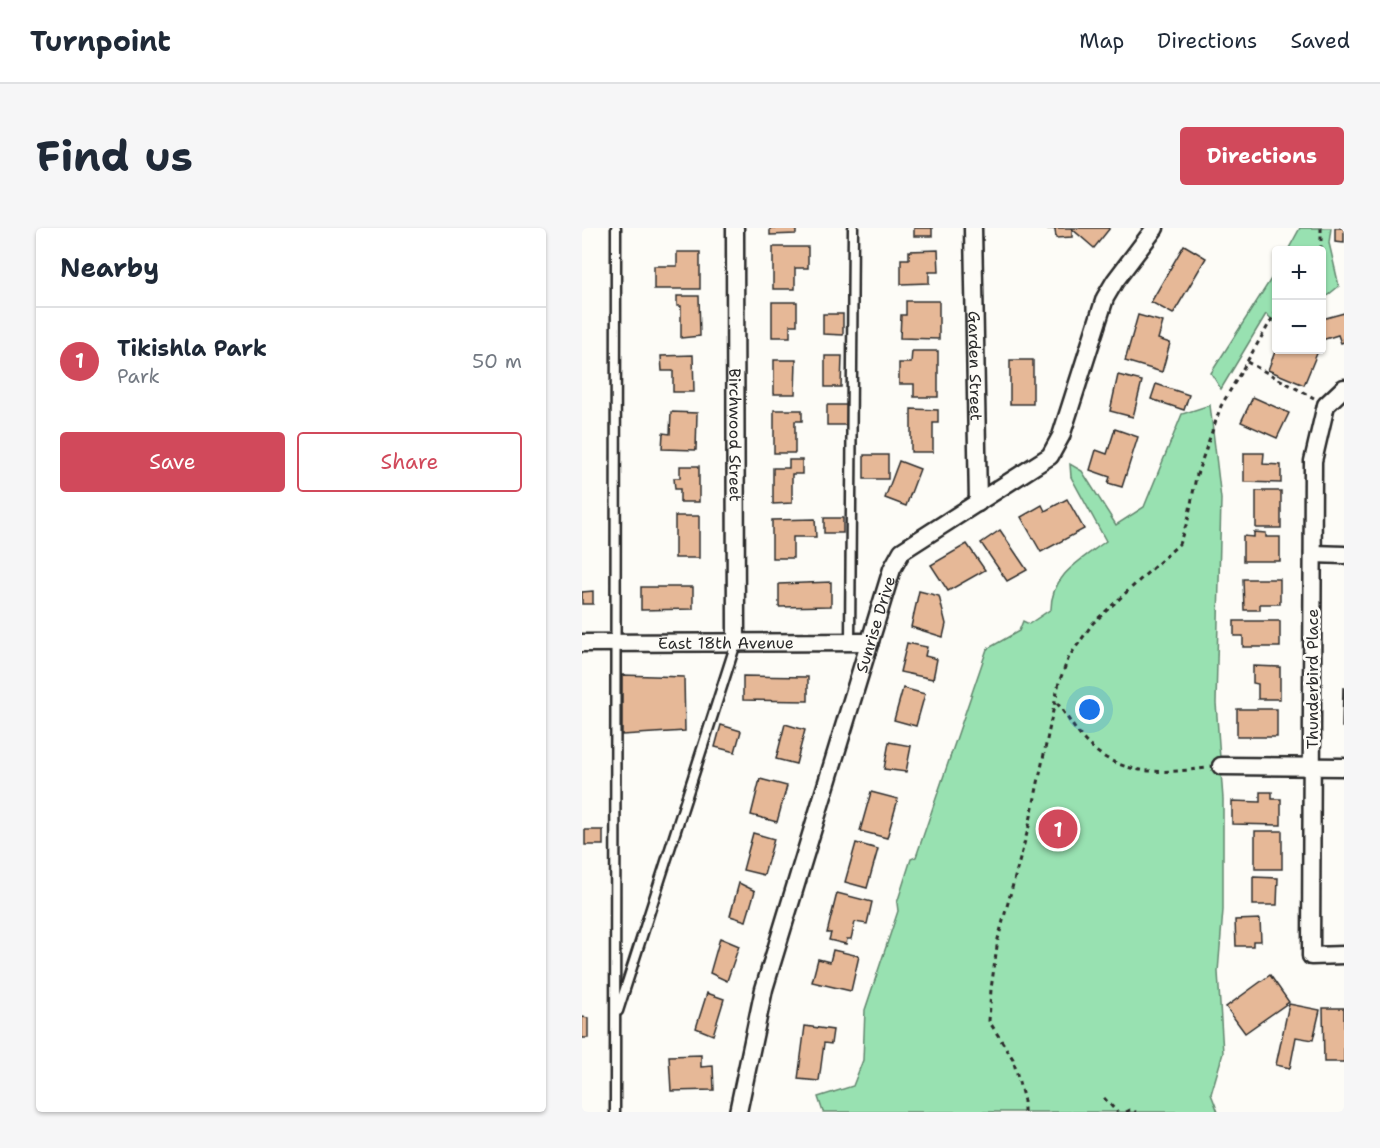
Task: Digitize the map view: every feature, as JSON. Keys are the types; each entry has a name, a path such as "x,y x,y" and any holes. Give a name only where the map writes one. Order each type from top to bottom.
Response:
{"street":[{"name":"Birchwood Street","path":"735,228 736,643"},
{"name":"Garden Street","path":"973,228 978,503"},
{"name":"Sunrise Drive","path":"738,1112 764,989 892,569 902,551 1050,456 1061,436 1105,298 1114,281 1155,228"},
{"path":"1326,405 1344,388"},
{"name":"Thunderbird Place","path":"1326,405 1313,461 1311,956 1344,955"},
{"path":"1313,554 1344,555"},
{"name":"East 18th Avenue","path":"582,643 870,642"},
{"path":"1221,766 1344,767"}],"lane":[{"path":"615,1112 616,228"},
{"path":"850,642 853,228"},
{"path":"615,1021 736,643"}],"path":[{"path":"1321,228 1321,246"},
{"path":"1024,1112 1024,1101 1013,1059 989,1022 991,989 998,939 1029,826 1057,703 1059,682 1069,657 1093,622 1179,544 1188,520 1196,477 1221,406 1272,319"},
{"path":"1247,362 1326,405"},
{"path":"1057,703 1090,747 1128,769 1165,773 1221,766"},
{"path":"1104,1098 1117,1112"},
{"path":"1126,1112 1132,1110 1136,1112"}],"green space":[{"path":"1300,228 1331,228 1329,243 1339,286 1326,297 1326,246 1290,246"},
{"path":"1272,277 1272,319 1266,314 1221,389 1211,373"},
{"path":"1210,405 1221,499 1216,703 1223,799 1223,910 1218,972 1223,1053 1211,1094 1218,1112 823,1112 818,1097 853,1086 863,1060 865,1010 898,911 897,903 911,859 916,857 987,649 1019,631 1023,621 1029,624 1051,609 1056,587 1069,569 1106,541 1071,477 1070,464 1082,471 1116,525 1144,507 1182,414"}],"building":[{"path":"770,228 796,228 796,234 770,235"},
{"path":"914,228 932,228 932,236 914,236"},
{"path":"1027,228 1110,228 1094,248 1072,229 1072,237 1056,238 1055,229"},
{"path":"1335,228 1344,228 1344,243 1335,242"},
{"path":"1184,245 1206,258 1173,314 1151,302"},
{"path":"773,247 808,247 808,268 795,268 795,289 773,289"},
{"path":"938,250 939,272 929,272 929,283 901,284 901,259 909,259 909,251"},
{"path":"677,252 700,252 700,289 654,289 654,266 677,266"},
{"path":"677,296 699,296 700,336 681,338 681,306 677,306"},
{"path":"906,301 939,301 939,339 900,338 901,315 906,315"},
{"path":"772,302 797,302 797,325 790,325 790,337 772,337"},
{"path":"1344,313 1344,342 1341,343 1338,335 1326,339 1326,318"},
{"path":"823,314 843,314 843,335 823,334"},
{"path":"1138,315 1163,322 1158,339 1170,343 1162,372 1125,361"},
{"path":"912,351 938,351 938,397 914,397 914,384 899,384 899,363 911,363"},
{"path":"1274,354 1317,354 1304,385 1268,370"},
{"path":"693,355 694,392 673,392 673,371 662,371 661,356"},
{"path":"825,356 842,356 841,387 825,387"},
{"path":"774,360 796,360 795,394 774,394"},
{"path":"1010,360 1033,360 1033,404 1010,404"},
{"path":"1118,375 1142,381 1133,417 1110,411"},
{"path":"1156,384 1189,395 1184,410 1151,399"},
{"path":"1253,397 1289,413 1277,438 1241,422"},
{"path":"827,405 847,405 847,425 827,425"},
{"path":"911,409 938,410 938,423 933,423 933,452 911,452"},
{"path":"774,410 802,410 802,421 795,421 795,453 774,453"},
{"path":"671,412 697,413 696,450 662,449 663,433 670,434"},
{"path":"1115,429 1138,437 1122,487 1108,483 1110,477 1090,470 1096,450 1107,454"},
{"path":"1244,453 1264,453 1263,464 1281,465 1281,483 1244,482"},
{"path":"864,455 888,455 888,479 864,479"},
{"path":"789,460 802,460 802,474 792,474 792,503 773,504 773,468 789,468"},
{"path":"899,461 920,469 906,506 885,498"},
{"path":"680,466 699,466 699,502 680,502 680,489 675,489 674,478 680,478"},
{"path":"1256,491 1281,491 1281,528 1256,528"},
{"path":"1067,499 1084,529 1041,552 1021,517 1042,505 1045,511"},
{"path":"675,516 699,516 699,558 675,558"},
{"path":"824,518 843,518 843,533 824,533"},
{"path":"815,519 816,537 793,537 793,558 772,558 772,520"},
{"path":"1000,530 1027,570 1007,581 981,543"},
{"path":"1254,532 1266,533 1266,537 1280,537 1280,561 1243,561 1243,536 1254,537"},
{"path":"967,544 985,570 948,591 931,565"},
{"path":"1243,579 1280,579 1280,604 1260,604 1260,610 1244,610"},
{"path":"831,582 831,606 779,607 779,584"},
{"path":"641,587 693,587 693,609 641,610"},
{"path":"593,591 593,604 582,604 582,592"},
{"path":"919,591 939,596 946,624 943,637 911,627"},
{"path":"1234,621 1280,621 1280,647 1243,647 1243,636 1234,636"},
{"path":"907,643 927,647 925,656 937,659 933,679 900,672"},
{"path":"1253,666 1280,667 1280,699 1258,699 1258,684 1253,683"},
{"path":"622,675 684,677 685,731 622,735"},
{"path":"743,676 808,677 808,701 743,700"},
{"path":"903,688 925,694 916,726 894,720"},
{"path":"1343,688 1344,727 1342,727"},
{"path":"1237,709 1277,709 1277,737 1237,737"},
{"path":"785,724 805,730 796,764 776,759"},
{"path":"721,725 741,731 735,752 715,747"},
{"path":"889,742 911,746 906,772 884,769"},
{"path":"760,779 787,786 777,822 751,815"},
{"path":"871,792 898,799 887,838 860,831"},
{"path":"1260,792 1272,792 1272,799 1281,799 1281,825 1232,824 1232,801 1260,802"},
{"path":"585,830 603,830 603,845 585,845"},
{"path":"1255,831 1282,831 1282,869 1255,869"},
{"path":"753,833 774,839 764,875 743,870"},
{"path":"856,843 878,849 867,888 845,882"},
{"path":"1253,877 1278,878 1277,905 1253,905"},
{"path":"739,883 755,891 746,921 730,916"},
{"path":"837,893 872,902 867,924 855,922 851,939 847,939 846,944 829,940 831,933 827,933"},
{"path":"1260,919 1261,941 1253,941 1253,946 1236,946 1235,920"},
{"path":"720,938 739,946 727,981 710,973"},
{"path":"833,950 859,956 851,991 812,982 818,959 830,962"},
{"path":"1270,975 1289,1002 1245,1033 1226,1007"},
{"path":"707,993 724,999 713,1035 696,1028"},
{"path":"1289,1004 1320,1010 1313,1040 1296,1037 1290,1068 1276,1065"},
{"path":"1323,1008 1344,1008 1344,1062 1324,1062"},
{"path":"582,1017 588,1018 588,1038 582,1038"},
{"path":"805,1026 833,1030 831,1044 824,1043 819,1081 798,1079"},
{"path":"701,1055 701,1067 713,1066 714,1090 671,1091 669,1056"}],"place":[{"name":"Tikishla Park","path":"1058,829"}]}
